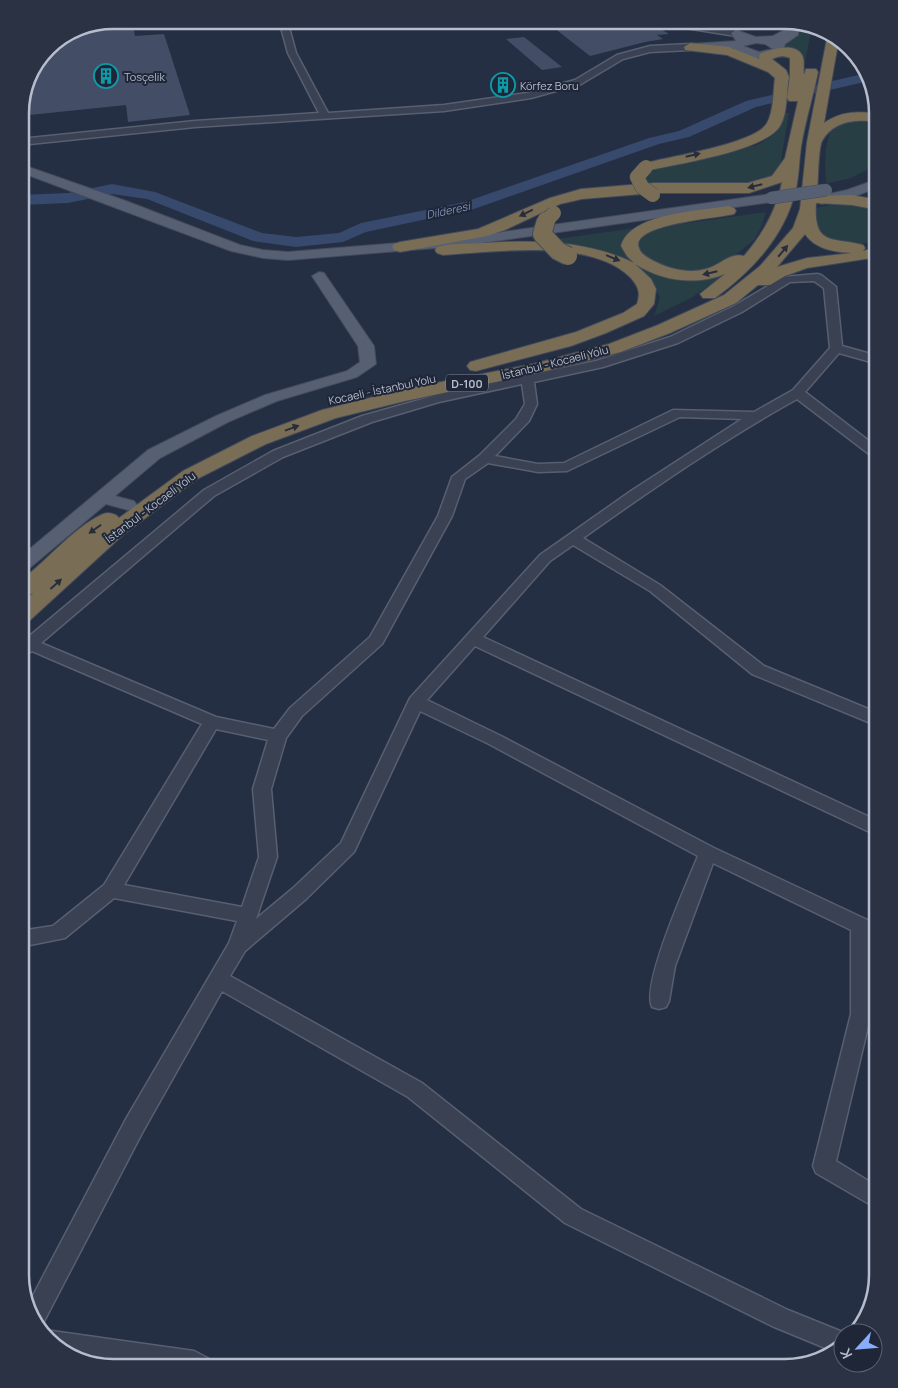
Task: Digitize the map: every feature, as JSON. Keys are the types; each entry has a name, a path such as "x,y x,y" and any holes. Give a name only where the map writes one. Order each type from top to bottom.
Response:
{"highway":[{"name":"İstanbul - Kocaeli Yolu","path":"29,609 116,530 190,475 259,440 329,414 534,369 615,348 664,329 730,299 766,270 800,229 818,199 814,142 832,94 834,44"},
{"path":"690,47 720,49 745,57 772,69 777,73 781,85"},
{"path":"679,199 653,195 642,187 637,177 646,167 748,142 768,132 774,125 782,77 781,73 765,57 776,51 788,52 796,56 803,82"},
{"path":"803,82 814,56"},
{"name":"Kocaeli - İstanbul Yolu","path":"29,585 48,570 78,541 186,464 236,437 298,410 347,395 429,378 533,360 619,337 688,307 721,286 753,258 766,239 788,190 803,82"},
{"path":"832,94 857,111 869,112"},
{"path":"814,142 825,128 842,118 869,117"},
{"path":"400,247 481,233 499,227 555,201 580,194 664,188 749,188 777,179 792,159"},
{"path":"590,333 629,311 636,304 637,292 634,286 620,275 568,256 558,251 546,240 542,234 546,220 554,213 567,206 592,201 679,199 765,202"},
{"path":"869,203 852,200 818,199 810,228 818,239 825,243 854,248 869,245"},
{"path":"728,210 654,225 639,231 631,240 630,248 634,256 654,268 673,274 693,276 711,273 727,267 766,239"},
{"path":"429,378 590,333 631,316 642,310 646,303 648,287 638,272 616,259 590,250 514,247 443,250"},
{"path":"730,299 754,287 780,270 795,265 869,253"}],"main road":[{"path":"759,40 776,39 789,29"},
{"path":"776,51 780,43 794,33 794,29"},
{"path":"734,36 739,48 746,53 759,55 776,51"},
{"path":"690,47 734,36 774,43 776,51"},
{"path":"29,171 236,248 263,254 288,256 460,242 765,202 818,199 851,193 869,186"},
{"path":"818,199 869,178"},
{"path":"29,179 216,250 266,261 293,262 443,250 728,210 765,202"},
{"path":"319,276 319,268 330,260"},
{"path":"29,559 154,454 271,398 352,374 368,364 366,346 319,276 308,268 293,262"},
{"path":"102,498 128,505"}],"street":[{"path":"286,29 292,52 325,116"},
{"path":"699,29 734,36"},
{"path":"731,29 734,36"},
{"path":"29,141 196,124 444,108 528,96 578,82 620,57 650,49 690,47"},
{"path":"29,646 209,493 278,454 367,419 437,399 528,381 599,364 674,340 738,309 788,279 817,277 830,287 836,348 798,393 756,416 636,494 545,558 416,702 348,847 299,894 238,945"},
{"path":"836,348 869,357"},
{"path":"37,1312 134,1126 238,945 268,857 262,789 278,736 296,712 376,640 445,516 459,477 485,458 522,421 531,404 528,381"},
{"path":"798,393 869,447"},
{"path":"485,458 538,468 567,467 678,413 756,416"},
{"path":"574,539 655,588 758,670 869,716"},
{"path":"473,639 869,825"},
{"path":"29,650 212,722 278,736"},
{"path":"416,702 496,740 708,853 869,930"},
{"path":"29,938 58,933 111,890 212,722"},
{"path":"659,1001 666,966 708,853"},
{"path":"111,890 248,916"},
{"path":"860,925 861,1014 824,1166 869,1193"},
{"path":"219,979 415,1090 573,1216 780,1318 833,1340"},
{"path":"65,1344 167,1359"}],"green space":[{"path":"800,31 811,33 802,76 785,46"},
{"path":"784,113 789,113 780,167 774,176 752,185 651,186 644,180 647,174 658,168 757,145 775,133"},
{"path":"847,120 869,120 869,169 851,178 826,184 826,148 831,131 836,124"},
{"path":"838,203 869,206 869,242 846,245 826,239 815,227 816,208"},
{"path":"766,212 761,228 754,240 733,257 709,270 678,271 652,264 636,248 638,240 659,227"},
{"path":"642,227 636,261 715,277 728,273 691,298 654,316 660,298 644,272 619,256 590,248 560,245 557,239"}],"building":[{"name":"Tosçelik","path":"102,29 134,29 135,36 164,34 190,115 128,122 126,105 29,115 32,91 37,76 57,50 71,40 86,33"},
{"path":"555,29 661,29 669,34 657,35 663,39 590,56"},
{"path":"524,37 562,67 542,70 506,39"}],"waterway":[{"name":"Dilderesi","path":"29,200 68,198 112,189 150,195 259,238 296,242 343,237 361,228 469,206 654,141 684,134 751,104 862,78"}],"place":[{"name":"Tosçelik","path":"106,76"},
{"name":"Körfez Boru","path":"503,85"}]}
